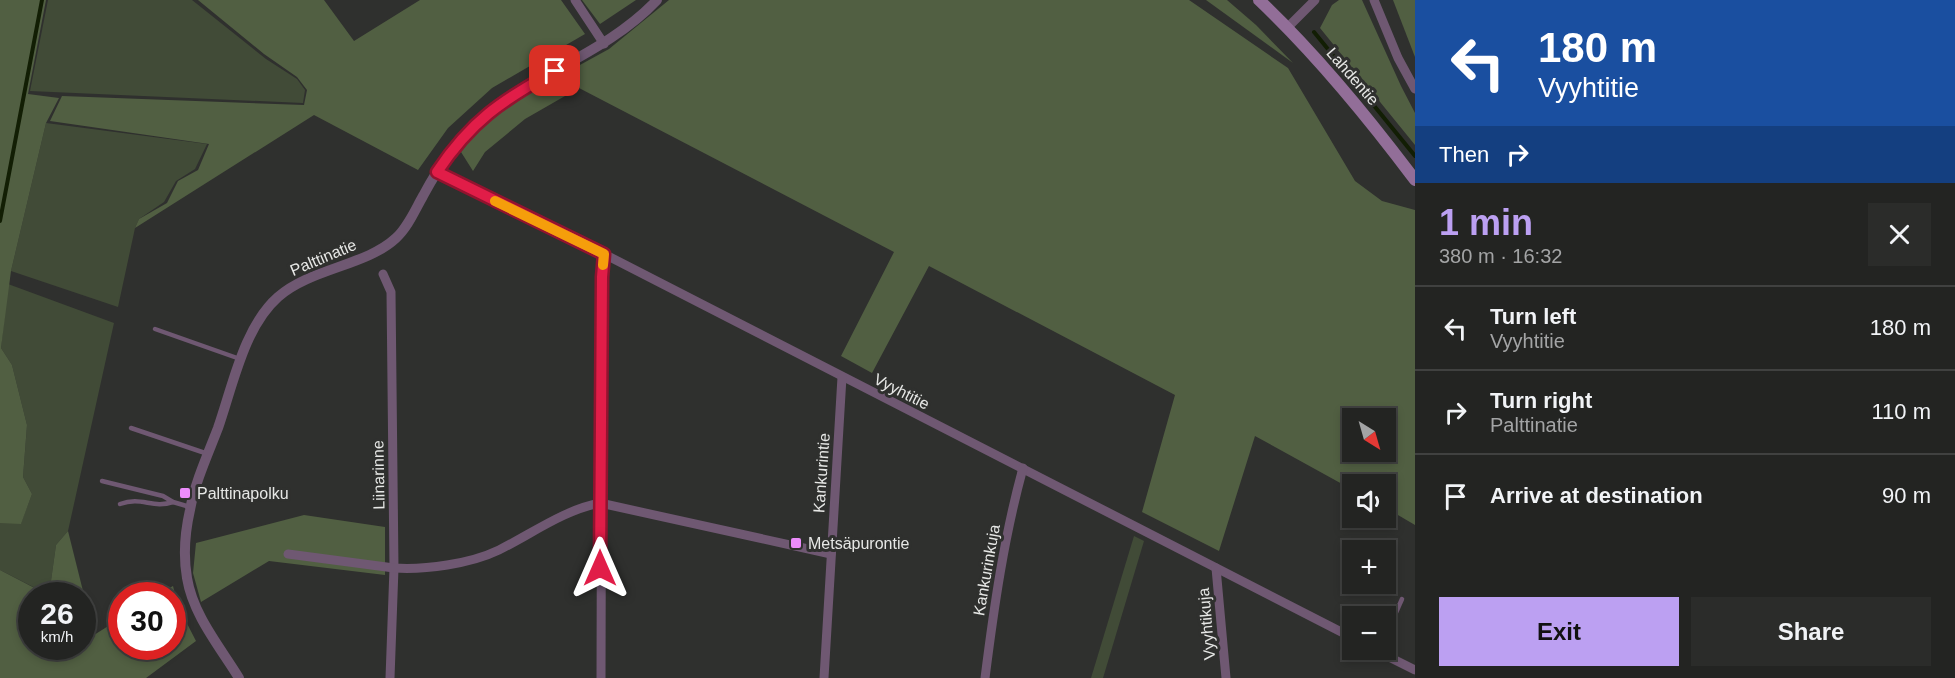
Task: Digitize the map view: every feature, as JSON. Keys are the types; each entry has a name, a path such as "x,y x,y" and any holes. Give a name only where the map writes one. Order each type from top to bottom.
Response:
{"main road":[{"name":"Lahdentie","path":"1259,0 1346,91 1415,180"}],"street":[{"path":"575,0 604,44"},
{"name":"Palttinatie","path":"239,678 198,612 192,598 187,578 185,537 190,507 255,325 273,302 289,288 372,252 395,239 410,221 437,172 462,137 478,121 504,100 604,44 627,28 657,0"},
{"path":"1287,27 1315,0"},
{"path":"1374,0 1398,58 1415,89"},
{"name":"Vyyhtitie","path":"437,172 604,254 1342,632"},
{"path":"601,678 600,502 604,254"},
{"name":"Liinarinne","path":"383,274 391,291 394,567 390,678"},
{"name":"Kankurintie","path":"824,678 842,377"},
{"name":"Kankurinkuja","path":"985,678 1001,559 1023,468"},
{"path":"288,554 394,567 438,566 473,559 497,551 576,509 600,502 831,554"},
{"name":"Vyyhtikuja","path":"1216,568 1226,678"},
{"path":"1396,660 1415,670"}],"lane":[{"path":"155,329 241,360"},
{"path":"131,428 208,454"},
{"path":"102,481 163,496 190,507"},
{"path":"120,504 132,500 162,506 173,502"},
{"path":"1396,612 1402,599"}],"green space":[{"path":"0,0 46,0 28,94 59,98 46,123 11,271 1,348 12,365 27,425 23,477 32,494 21,524 0,523"},
{"path":"48,0 192,0 266,59 297,79 305,90 303,103 30,91"},
{"path":"198,0 324,0 354,41 420,0 561,0 585,34 492,88 448,128 418,170 314,115 135,228 139,219 167,203 178,181 198,170 209,144 50,121 62,96 304,105 307,90 297,77 264,54"},
{"path":"582,0 636,0 600,24"},
{"path":"669,0 1189,0 1288,68 1355,181 1382,201 1415,210 1415,525 1396,514 1396,474 1342,474 1342,484 1255,436 1219,551 1142,512 1175,395 929,266 872,373 841,356 894,252 579,88 525,119 485,152 473,171 461,152 481,125 507,105 609,49"},
{"path":"1206,0 1227,0 1256,25 1293,63"},
{"path":"1339,0 1362,0 1415,113 1415,145 1320,28 1332,5"},
{"path":"1393,0 1415,0 1415,57"},
{"path":"46,123 207,144 195,169 176,181 164,202 139,219 135,228 118,307 11,271"},
{"path":"8,284 114,323 68,531 56,545 51,582 24,582 0,570 0,523 21,523 32,494 23,477 27,425 12,365 1,348"},
{"path":"304,515 385,527 385,575 269,561 201,602 193,573 196,543"},
{"path":"68,531 81,582 51,582 56,545"},
{"path":"1134,536 1144,541 1103,678 1091,678"},
{"path":"0,570 23,582 18,582 18,660 96,660 96,634 108,626 108,660 170,660 146,678 0,678"},
{"path":"186,622 196,641 186,648"}],"waterway":[{"path":"0,221 42,0"},
{"path":"1314,32 1415,156"}],"slow traffic":[{"path":"495,201 604,254 603,265"}],"place":[{"name":"Palttinapolku","path":"185,493"},
{"name":"Metsäpurontie","path":"796,543"}],"route":[{"path":"555,71 504,100 478,121 449,153 437,172 604,254 600,568"}]}
